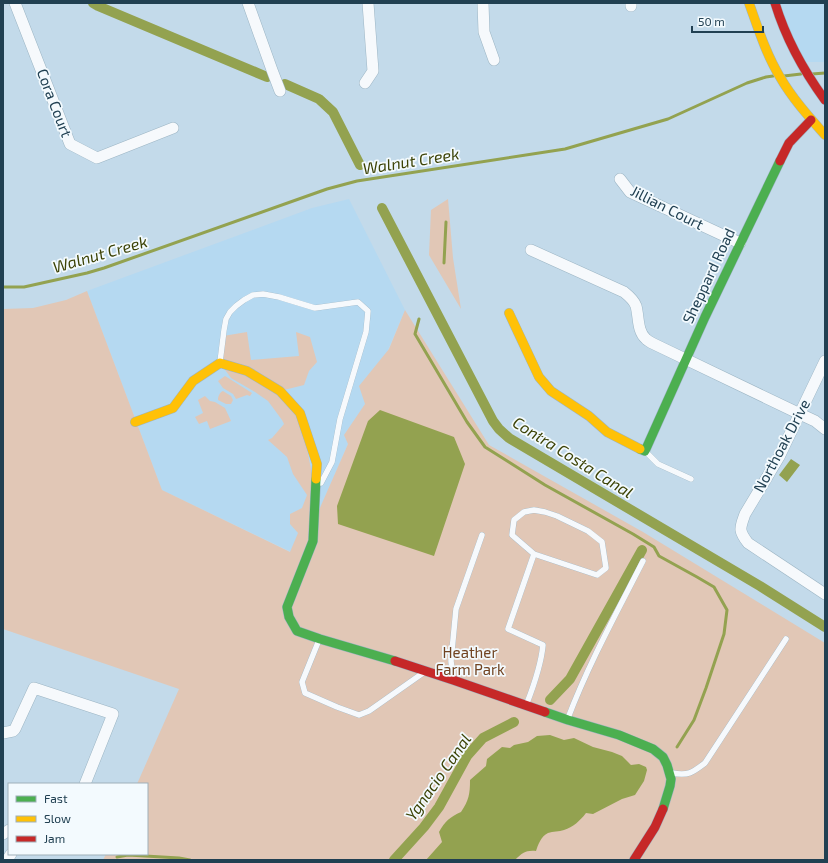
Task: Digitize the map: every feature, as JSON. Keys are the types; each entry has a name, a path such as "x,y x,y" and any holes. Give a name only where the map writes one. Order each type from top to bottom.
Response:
{"street":[{"name":"Cora Court","path":"15,3 70,144 97,158 172,128"},
{"path":"248,3 278,86"},
{"path":"365,83 373,71 368,3"},
{"path":"482,3 484,32 494,60"},
{"path":"749,3 774,66 786,87 811,120 825,135"},
{"path":"775,3 781,21 800,62 825,100"},
{"name":"Sheppard Road","path":"644,451 766,186 789,143 811,120"},
{"name":"Jillian Court","path":"620,179 630,192 740,243"},
{"path":"531,250 624,292 634,302 642,333 646,339 654,344 815,421 825,429"},
{"path":"509,313 539,377 551,391 589,416 607,432 644,451"},
{"name":"Northoak Drive","path":"825,361 779,457 745,514 740,530 748,543 825,594"},
{"path":"134,422 173,408 193,381 220,363 247,371 280,391 300,413 316,464 313,541 286,607 288,617 297,631 453,680 568,720 619,735 653,749 663,757 671,779 665,803 655,827 634,860"},
{"path":"3,734 12,731 15,728 34,688 113,714 85,783"}],"lane":[{"path":"220,363 226,319 236,306 253,295 263,294 279,296 314,308 358,302 368,311 366,332 340,422 332,462 315,496"},
{"path":"644,451 658,464 691,479"},
{"path":"534,510 557,516 588,531 602,542 606,568 597,575 534,554 512,535 514,520 524,512 534,510"},
{"path":"453,680 451,662 456,609 482,535"},
{"path":"526,706 542,656 543,645 508,629 534,554"},
{"path":"568,720 579,690 643,561"},
{"path":"320,639 302,682 305,693 338,708 359,715 369,711 425,672"},
{"path":"669,772 680,774 693,773 705,763 786,639"}],"shaded area":[{"path":"775,3 825,3 825,62 800,62"},
{"path":"349,199 405,310 300,556 162,490 87,291 312,208"},
{"path":"380,410 454,437 465,464 434,556 338,524 337,506 368,421"},
{"path":"791,459 800,465 787,482 779,475"},
{"path":"550,735 564,740 574,738 593,747 622,756 631,765 639,764 646,767 647,770 644,781 635,795 622,799 593,814 586,813 581,819 567,829 546,834 539,843 536,851 524,852 515,860 426,860 442,842 439,832 443,825 461,812 464,808 470,789 470,780 486,766 487,759 502,747 510,748 514,745 528,742 537,736"}],"green space":[{"path":"448,199 453,258 461,309 429,255 431,210"},
{"name":"Heather Farm Park","path":"87,291 162,490 290,552 298,533 290,524 290,514 302,508 307,495 293,474 287,457 268,440 272,438 284,424 282,420 268,401 231,378 220,363 223,336 247,332 251,360 299,356 296,332 310,337 317,362 309,371 304,385 280,391 300,413 319,510 348,444 344,435 365,404 359,386 389,349 405,310 489,445 643,532 825,643 825,860 103,860 106,855 148,855 148,783 137,783 179,689 3,629 3,309 33,308 66,300"},
{"path":"225,376 252,393 250,396 247,395 236,399 233,394 223,388 218,381"},
{"path":"223,391 231,396 233,400 231,404 226,404 218,400 219,394"},
{"path":"205,396 210,401 215,402 225,408 231,421 210,429 207,421 199,424 195,417 203,413 198,400"}],"waterway":[{"name":"Contra Costa Canal","path":"93,3 267,77"},
{"name":"Walnut Creek","path":"812,74 825,73"},
{"name":"Walnut Creek","path":"784,76 801,74"},
{"name":"Walnut Creek","path":"3,287 24,287 104,268 327,189 357,181 565,149 668,119 747,83 773,76"},
{"name":"Contra Costa Canal","path":"285,84 319,99 333,112 360,165"},
{"name":"Contra Costa Canal","path":"382,208 493,421 499,429 509,438 760,586 825,627"},
{"path":"444,263 446,222"},
{"path":"419,319 415,334 467,422 485,447 545,485 633,534 654,547 659,556 714,587 727,610 724,634 694,720 677,747"},
{"name":"Ygnacio Canal","path":"550,700 570,679 642,550"},
{"name":"Ygnacio Canal","path":"394,860 424,827 439,807 467,756 483,738 514,722"},
{"path":"117,857 128,855 190,860"}],"traffic: fast":[{"path":"640,449 645,451 705,317 780,161"},
{"path":"316,479 313,541 287,607 289,617 297,631 395,661"},
{"path":"545,712 619,735 653,749 663,757 671,779 663,809"}],"traffic: slow":[{"path":"749,3 766,50 780,77 795,100 825,135"},
{"path":"509,313 539,377 551,391 589,416 607,432 640,449"},
{"path":"135,422 173,408 193,381 220,363 247,371 280,391 300,413 317,464 316,479"}],"traffic: jam":[{"path":"775,3 784,29 796,54 809,77 825,100"},
{"path":"780,161 789,143 811,120"},
{"path":"395,661 545,712"},
{"path":"634,860 655,827 663,809"}]}
